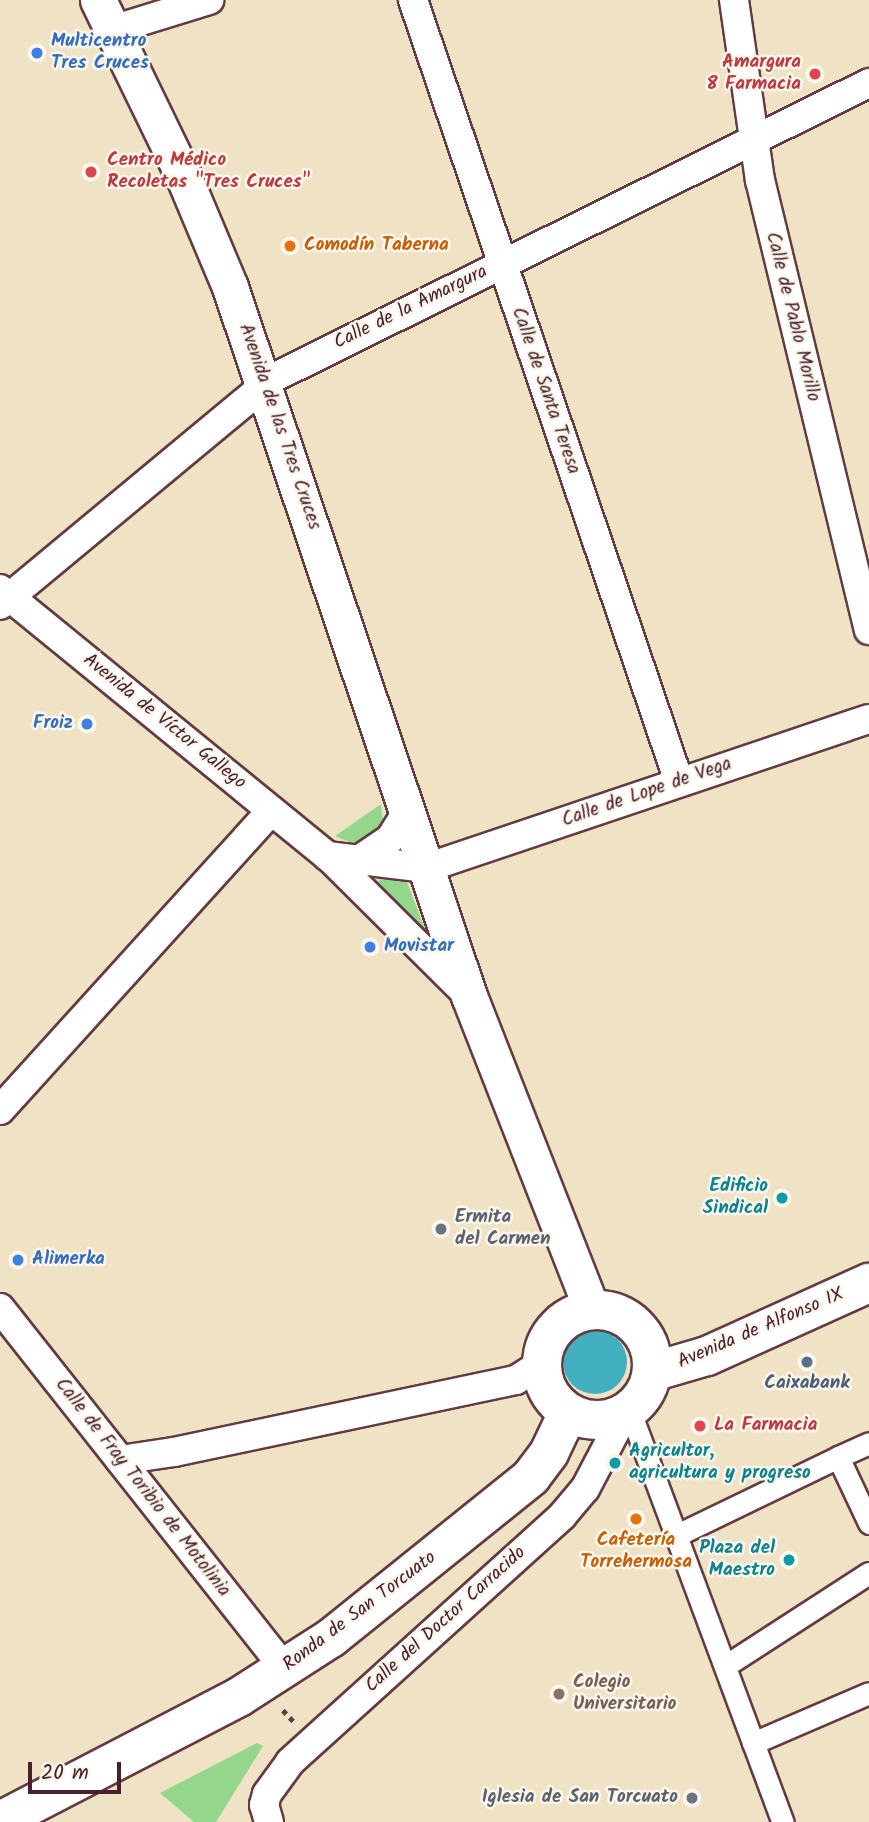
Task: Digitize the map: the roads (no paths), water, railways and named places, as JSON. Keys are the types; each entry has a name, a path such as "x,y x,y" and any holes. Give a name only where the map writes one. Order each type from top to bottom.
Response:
{"main road":[{"name":"Avenida de Alfonso IX","path":"652,1372 707,1356 869,1283"},
{"path":"592,1310 624,1317 641,1330 652,1352 652,1372 641,1397 627,1410 594,1420 568,1413 548,1395 541,1364 556,1328 572,1316 592,1310"},
{"name":"Ronda de San Torcuato","path":"0,1821 285,1669 526,1482 545,1459 568,1413"}],"street":[{"path":"105,15 209,0"},
{"name":"Calle de Santa Teresa","path":"413,0 678,782"},
{"name":"Calle de Pablo Morillo","path":"734,0 769,222 869,630"},
{"name":"Avenida de las Tres Cruces","path":"105,15 196,203 264,385 426,868"},
{"name":"Calle de la Amargura","path":"3,597 264,385 503,263 869,83"},
{"name":"Avenida de Víctor Gallego","path":"3,597 327,856 469,996"},
{"name":"Calle de Lope de Vega","path":"426,868 869,719"},
{"path":"0,1110 271,811"},
{"path":"360,859 390,839 407,812"},
{"path":"327,856 426,868"},
{"name":"Avenida de Víctor Gallego","path":"426,868 469,996 592,1310"},
{"name":"Calle de Fray Toribio de Motolinia","path":"0,1308 285,1669"},
{"path":"120,1460 174,1452 516,1380 541,1364"},
{"path":"627,1410 677,1535 783,1822"},
{"name":"Calle del Doctor Carracido","path":"269,1822 264,1805 267,1794 290,1762 568,1511 612,1443 627,1410"},
{"path":"677,1535 869,1443"},
{"path":"838,1457 869,1523"},
{"path":"725,1666 869,1573"},
{"path":"753,1742 869,1693"}],"water":[{"path":"595,1330 613,1336 621,1344 627,1362 621,1380 613,1388 595,1394 577,1388 569,1380 563,1362 569,1344 577,1336"}],"place":[{"name":"Multicentro Tres Cruces","path":"37,53"},
{"name":"Amargura 8 Farmacia","path":"815,74"},
{"name":"Centro Médico Recoletas \"Tres Cruces\"","path":"91,172"},
{"name":"Comodín Taberna","path":"290,246"},
{"name":"Froiz","path":"87,724"},
{"name":"Movistar","path":"370,947"},
{"name":"Edificio Sindical","path":"782,1198"},
{"name":"Ermita del Carmen","path":"441,1229"},
{"name":"Alimerka","path":"18,1260"},
{"name":"Caixabank","path":"807,1362"},
{"name":"La Farmacia","path":"700,1426"},
{"name":"Agricultor, agricultura y progreso","path":"615,1463"},
{"name":"Cafetería Torrehermosa","path":"636,1519"},
{"name":"Plaza del Maestro","path":"789,1560"},
{"name":"Colegio Universitario","path":"559,1694"},
{"name":"Iglesia de San Torcuato","path":"692,1798"}]}
